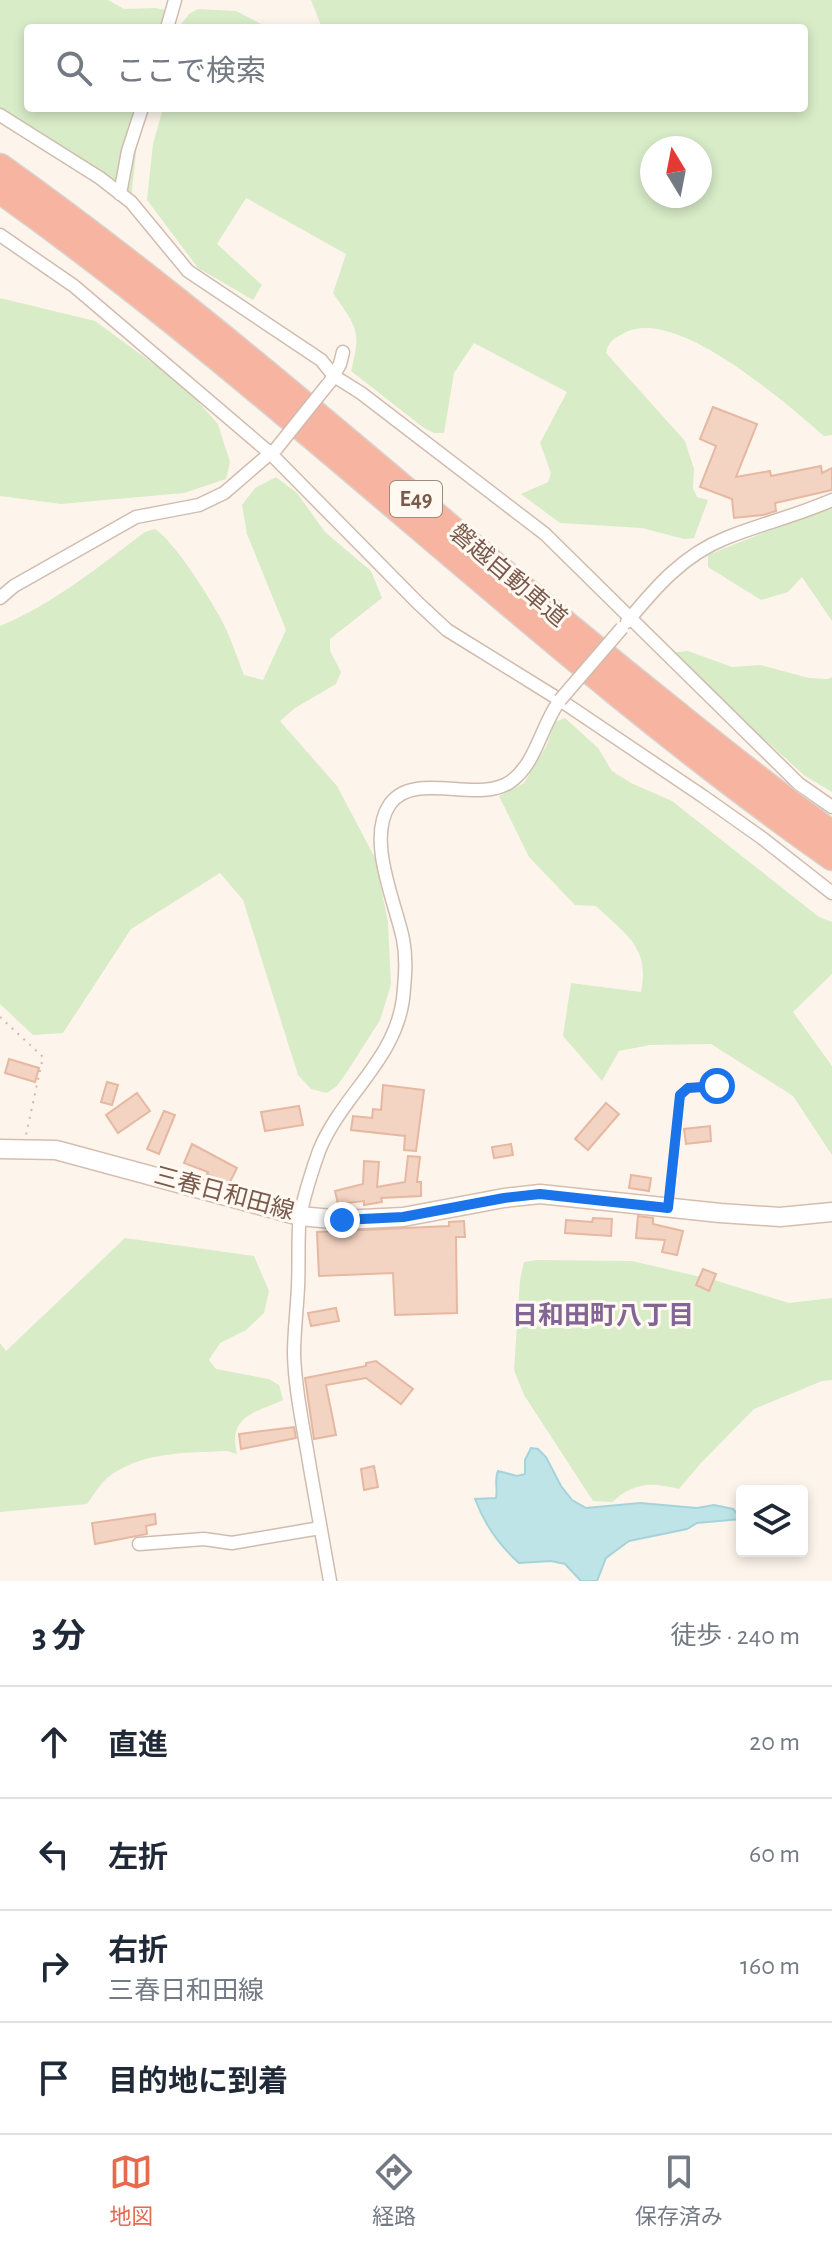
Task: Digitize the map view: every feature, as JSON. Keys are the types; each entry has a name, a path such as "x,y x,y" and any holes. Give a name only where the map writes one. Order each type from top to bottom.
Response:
{"highway":[{"name":"磐越自動車道","path":"0,166 134,265 264,370 590,645 832,833"},
{"name":"磐越自動車道","path":"0,191 197,341 579,662 766,810 832,858"}],"main road":[{"name":"三春日和田線","path":"0,1149 56,1150 300,1216 342,1220 403,1217 540,1194 780,1217 832,1212"}],"street":[{"path":"168,24 175,0"},
{"path":"120,194 128,151 141,112"},
{"path":"0,115 52,146 131,202 188,271 321,360 331,380 361,393 545,534 626,623 799,784 832,807"},
{"path":"0,235 74,286 274,451 447,630 560,700 762,838 832,893"},
{"path":"0,598 136,517 199,505 224,493 274,451 331,380 343,352"},
{"path":"330,1581 300,1405 294,1351 300,1216 323,1142 357,1087 386,1052 400,1013 405,956 382,856 380,837 384,813 392,801 418,789 475,791 498,788 510,782 532,756 546,722 560,700 656,586 705,548 724,538 832,500"},
{"path":"139,1544 204,1539 232,1543 320,1528"}],"lane":[{"path":"668,1208 680,1095 688,1088 717,1086"}],"path":[{"path":"0,1017 43,1057 25,1148"}],"green space":[{"path":"0,0 108,0 124,9 171,11 166,24 24,24 24,112 141,112 131,199 0,116"},
{"path":"311,0 832,0 832,435 824,436 758,382 701,345 673,333 648,328 626,332 610,343 606,353 685,441 694,469 693,488 697,497 708,500 694,538 684,539 642,528 560,523 521,494 548,482 551,473 540,443 567,392 474,343 454,373 444,433 434,433 351,371 356,346 355,329 333,293 346,254 246,198 217,244 262,285 253,300 198,268 147,200 153,144 162,112 808,112 808,24 320,24"},
{"path":"198,9 236,11 261,24 181,24"},
{"path":"0,298 95,321 184,386 218,424 230,462 226,479 184,493 61,504 0,496"},
{"path":"276,477 297,493 325,532 371,571 382,598 330,639 330,651 341,672 336,684 295,708 280,721 337,786 375,858 388,922 391,985 380,1020 337,1086 327,1093 311,1089 298,1075 243,900 220,873 131,929 63,1033 33,1035 0,1004 0,626 57,596 145,532 155,529 182,558 209,599 225,627 244,675 263,680 286,630 247,534 242,505 255,488"},
{"path":"832,505 832,621 802,577 788,592 761,600 708,567 708,555"},
{"path":"688,651 732,667 760,665 809,678 832,677 832,792 805,776 669,653"},
{"path":"565,718 598,748 612,771 672,801 819,917 832,922 832,974 793,1012 832,1066 832,1155 793,1096 711,1044 650,1045 619,1051 602,1081 563,1036 571,983 641,992 643,977 639,953 626,934 596,906 575,905 529,857 499,796 524,783 546,747 555,722"},
{"path":"125,1238 254,1256 269,1291 264,1313 246,1330 220,1343 209,1360 216,1369 269,1379 279,1385 283,1400 246,1417 240,1423 235,1441 237,1454 227,1451 196,1452 148,1458 106,1479 87,1504 0,1512 0,1343 6,1351"},
{"path":"632,1261 714,1280 789,1303 832,1298 832,1380 822,1381 754,1409 679,1489 643,1485 612,1502 593,1501 524,1395 514,1370 520,1280 524,1262"}],"water":[{"path":"531,1448 538,1449 572,1500 586,1508 640,1503 697,1508 714,1505 733,1509 736,1520 697,1523 687,1529 629,1541 606,1558 597,1581 581,1581 565,1564 551,1561 519,1563 493,1534 483,1517 475,1499 496,1498 498,1471 517,1476 525,1474 525,1460"}],"building":[{"path":"713,407 757,424 736,477 770,471 771,476 821,466 822,473 832,468 832,490 775,503 776,511 763,515 734,518 732,499 700,487 716,446 700,439"},
{"path":"9,1059 39,1068 35,1082 5,1073"},
{"path":"107,1082 118,1085 112,1105 101,1102"},
{"path":"383,1085 424,1090 416,1151 404,1150 405,1136 351,1130 353,1116 372,1118 373,1109 381,1110"},
{"path":"137,1093 150,1111 118,1133 106,1115"},
{"path":"606,1103 619,1114 588,1150 575,1139"},
{"path":"299,1106 303,1125 265,1131 261,1112"},
{"path":"164,1111 175,1115 159,1154 147,1149"},
{"path":"710,1126 711,1141 686,1144 684,1129"},
{"path":"192,1144 237,1168 229,1184 184,1163"},
{"path":"511,1144 513,1155 494,1158 492,1147"},
{"path":"408,1156 420,1157 417,1182 421,1182 421,1196 381,1198 382,1202 364,1205 364,1201 338,1204 335,1191 363,1184 364,1161 379,1162 377,1187 405,1182"},
{"path":"631,1175 651,1178 649,1191 629,1188"},
{"path":"638,1216 653,1218 653,1224 683,1231 677,1255 662,1252 665,1240 636,1238"},
{"path":"593,1218 612,1219 611,1236 565,1233 566,1220 592,1222"},
{"path":"464,1221 465,1237 456,1237 457,1313 395,1315 393,1273 319,1276 317,1232 449,1226 449,1222"},
{"path":"703,1269 716,1274 709,1291 696,1285"},
{"path":"336,1308 339,1321 311,1326 308,1313"},
{"path":"376,1361 413,1389 401,1404 366,1378 326,1385 336,1435 314,1439 305,1378 366,1366 366,1363"},
{"path":"294,1427 296,1438 241,1449 239,1434"},
{"path":"374,1466 378,1487 364,1490 361,1469"},
{"path":"155,1514 156,1524 146,1526 147,1534 95,1544 92,1523"}],"district":[{"name":"日和田町八丁目","path":"603,1316"}],"route":[{"path":"342,1220 403,1217 540,1194 668,1208 680,1095 688,1088 717,1086"}]}
